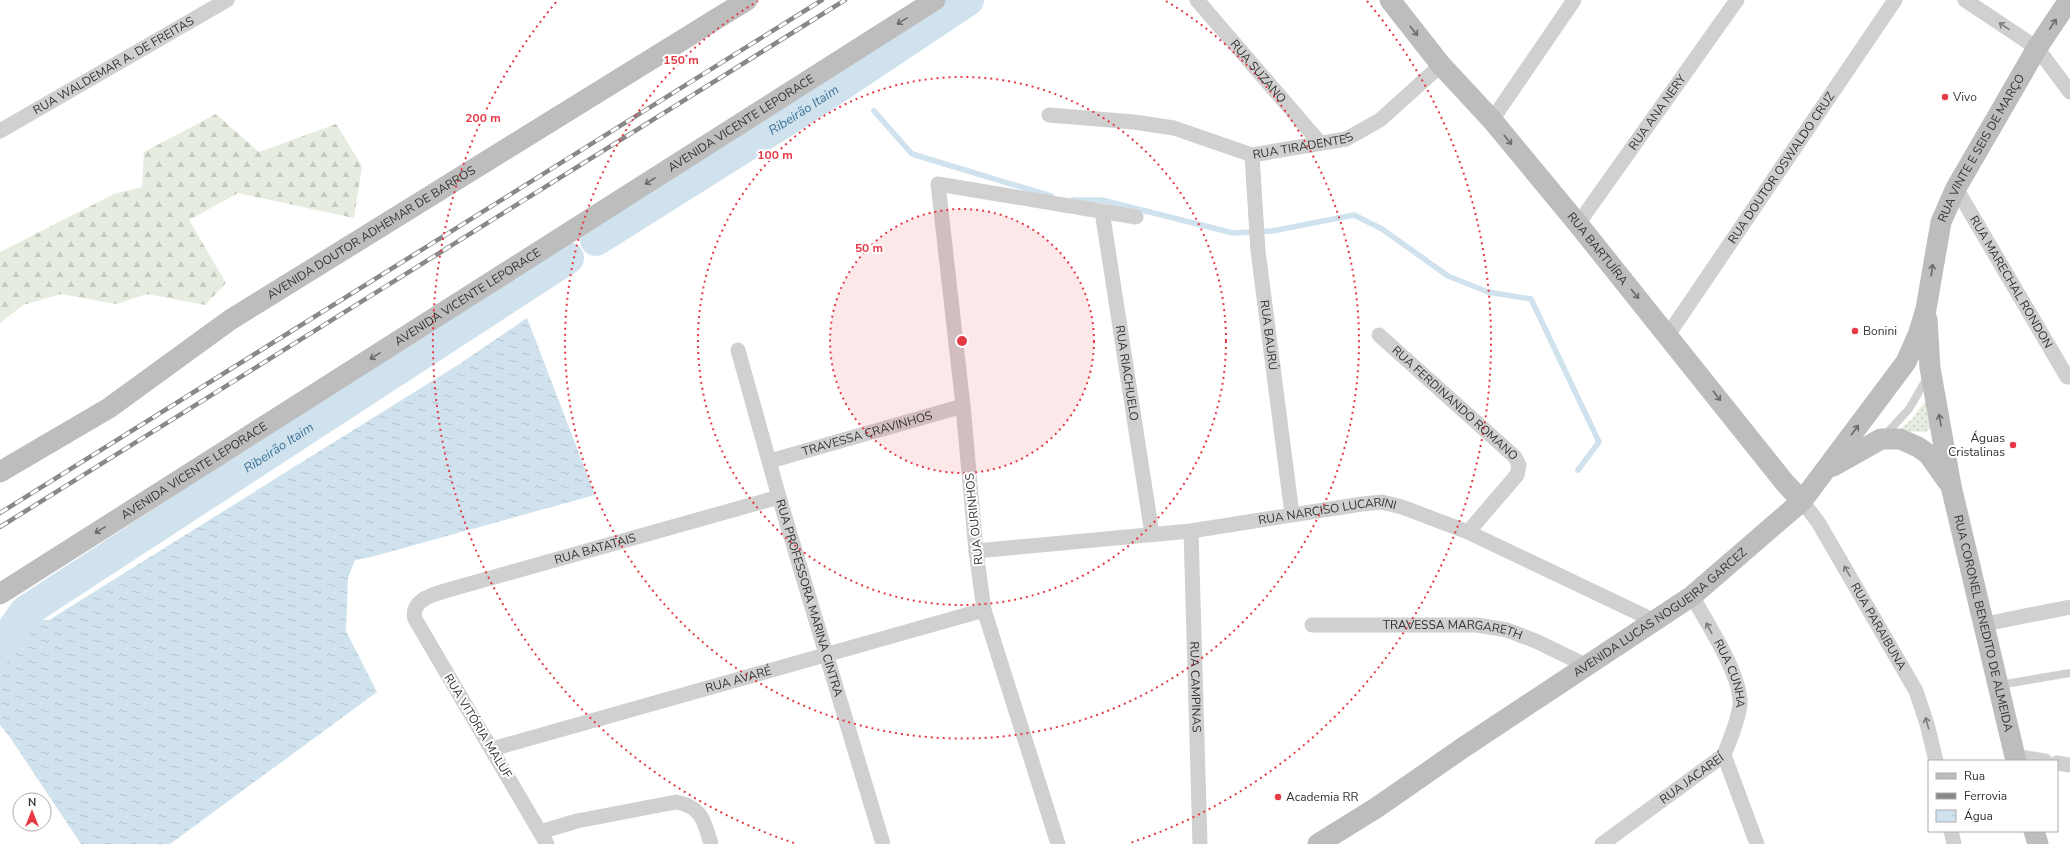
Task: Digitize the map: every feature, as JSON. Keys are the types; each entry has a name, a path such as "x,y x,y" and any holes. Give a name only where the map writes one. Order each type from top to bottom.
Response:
{"main road":[{"name":"AVENIDA DOUTOR ADHEMAR DE BARROS","path":"0,472 108,408 230,320 747,0"},
{"name":"AVENIDA VICENTE LEPORACE","path":"0,594 935,0"},
{"name":"RUA BARTUÍRA","path":"1390,0 1441,66 1492,120 1578,224 1785,482 1802,501"},
{"name":"RUA VINTE E SEIS DE MARÇO","path":"1926,309 1941,222 1956,188 2037,48 2069,0"},
{"name":"RUA CORONEL BENEDITO DE ALMEIDA","path":"1926,309 1930,368 1951,486 1985,624 2015,759"},
{"name":"AVENIDA LUCAS NOGUEIRA GARCEZ","path":"1321,844 1692,596 1802,501 1906,362 1918,335 1926,309"},
{"name":"RUA CORONEL BENEDITO DE ALMEIDA","path":"1825,470 1881,440 1900,440 1918,446 1928,454 1951,486"},
{"path":"2034,832 2038,844"}],"street":[{"name":"RUA WALDEMAR A. DE FREITAS","path":"0,131 227,0"},
{"name":"RUA SUZANO","path":"1197,0 1320,143"},
{"path":"1492,120 1574,0"},
{"name":"RUA ANA NERY","path":"1578,224 1737,0"},
{"name":"RUA DOUTOR OSWALDO CRUZ","path":"1668,335 1895,0"},
{"path":"1964,0 2037,48 2070,92"},
{"name":"RUA TIRADENTES","path":"1049,115 1134,122 1174,128 1252,154 1346,139 1380,120 1441,66"},
{"name":"RUA BAURÚ","path":"1252,154 1258,251 1292,514"},
{"name":"RUA OURINHOS","path":"1058,844 984,610 976,551 963,406 938,184 1102,211"},
{"name":"RUA MARECHAL RONDON","path":"1956,188 2067,377"},
{"path":"1102,211 1136,217"},
{"name":"RUA RIACHUELO","path":"1102,211 1152,534"},
{"name":"RUA FERDINANDO ROMANO","path":"1379,335 1515,457 1519,465 1517,475 1468,532"},
{"name":"RUA PROFESSORA MARINA CINTRA","path":"738,350 770,462 778,497 883,844"},
{"name":"TRAVESSA CRAVINHOS","path":"770,462 963,406"},
{"name":"RUA BATATAIS","path":"415,607 426,598 448,590 778,497"},
{"name":"RUA PARAIBUNA","path":"1802,501 1818,522 1916,691 1927,724 1936,760"},
{"name":"RUA NARCISO LUCARINI","path":"976,551 1099,541 1152,534 1191,531 1292,514 1382,502 1402,507 1468,532 1655,621"},
{"name":"RUA CAMPINAS","path":"1191,531 1200,844"},
{"name":"RUA CUNHA","path":"1692,596 1733,673 1739,689 1740,704 1737,720 1724,755"},
{"name":"RUA VITÓRIA MALUF","path":"415,607 413,613 414,619 492,749 543,838"},
{"path":"1985,624 2070,607"},
{"name":"RUA AVARÉ","path":"492,749 826,656 984,610"},
{"name":"TRAVESSA MARGARETH","path":"1312,625 1477,625 1507,630 1538,642 1587,666"},
{"name":"RUA JACAREÍ","path":"1602,844 1724,755 1757,844"},
{"path":"2015,759 2030,760"},
{"path":"2058,763 2070,765"},
{"path":"543,838 576,821 676,802 689,806 698,812 703,818 712,844"},
{"path":"1951,832 1954,844"}],"lane":[{"path":"1881,440 1909,409 1925,384 1930,368"},
{"path":"1998,685 2070,673"}],"green space":[{"path":"216,114 259,152 336,124 362,166 354,218 238,193 189,220 226,283 205,305 147,294 116,304 61,294 23,305 0,323 0,252 114,194 142,187 144,152"},
{"path":"1930,395 1934,425 1926,432 1898,431 1912,419"}],"water":[{"path":"527,318 595,495 371,557 355,560 348,578 346,631 377,692 170,844 81,844 52,800 52,792 46,792 0,725 0,631 16,618 49,620 461,363"}],"waterway":[{"name":"Ribeirão Itaim","path":"596,240 809,106 968,0"},
{"path":"874,111 912,154 1051,196"},
{"path":"1073,200 1102,200 1233,233 1272,231 1354,215 1382,229 1448,276 1488,292 1531,299 1599,442 1578,470"},
{"name":"Ribeirão Itaim","path":"0,648 25,612 568,258"}],"railway":[{"path":"0,513 822,0"},
{"path":"0,527 845,0"}],"place":[{"name":"Vivo","path":"1945,97"},
{"name":"Bonini","path":"1855,331"},
{"name":"Águas Cristalinas","path":"2013,445"},
{"name":"Academia RR","path":"1278,797"}]}
